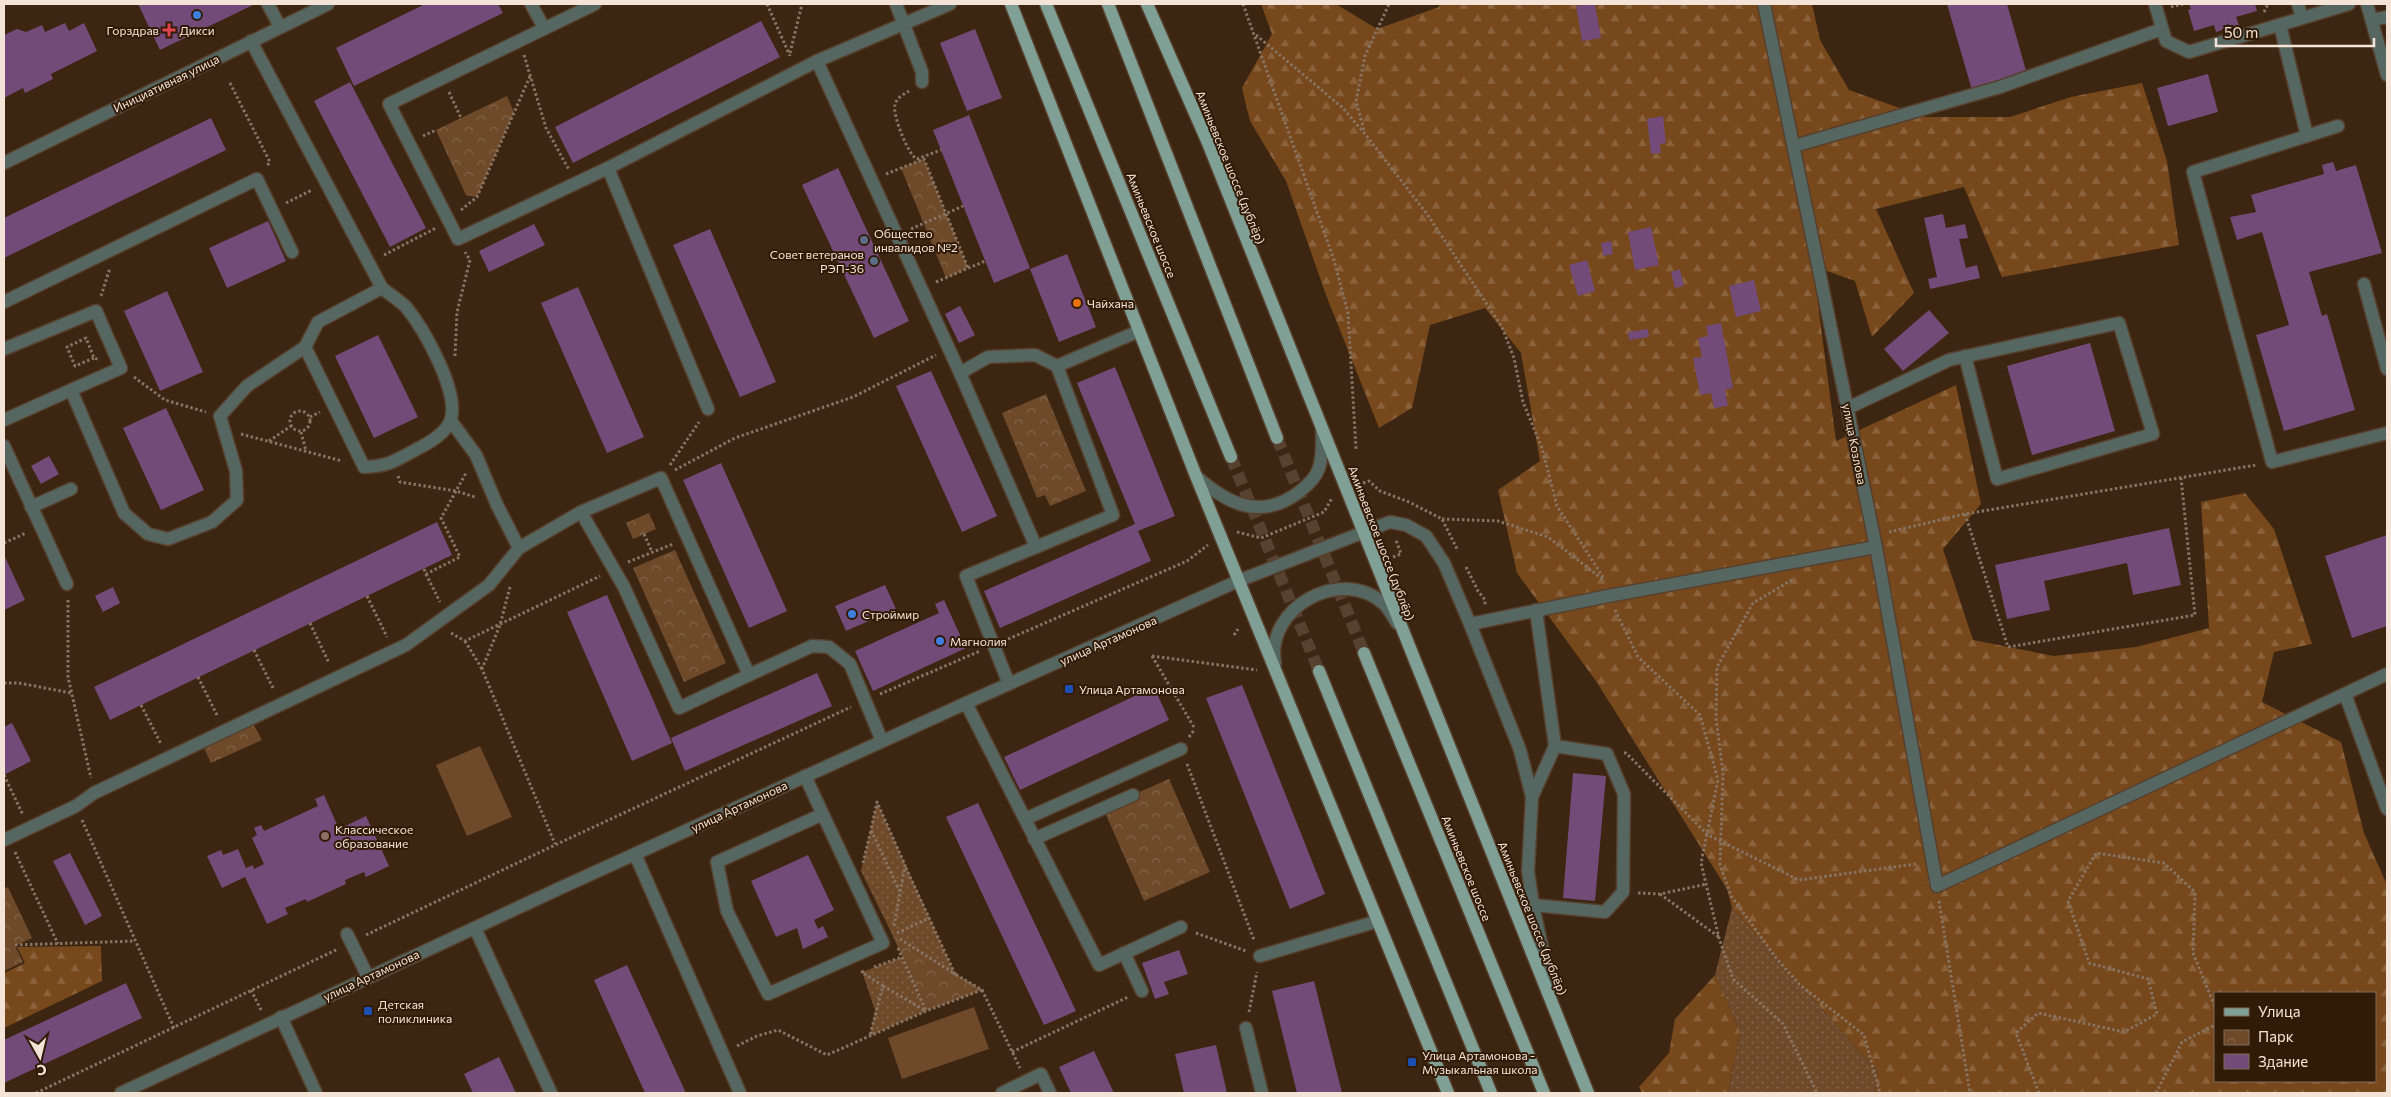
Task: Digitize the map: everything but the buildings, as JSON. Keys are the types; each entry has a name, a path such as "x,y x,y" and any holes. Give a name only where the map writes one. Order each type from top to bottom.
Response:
{"main road":[{"path":"1011,4 1238,581 1448,1093"},
{"name":"Аминьевское шоссе","path":"1046,4 1231,456"},
{"path":"1108,4 1277,438"},
{"name":"Аминьевское шоссе (дублёр)","path":"1146,4 1208,143 1400,628 1588,1093"},
{"name":"Аминьевское шоссе","path":"1364,653 1544,1093"},
{"path":"1319,671 1492,1093"}],"street":[{"path":"268,4 280,26"},
{"name":"Инициативная улица","path":"4,162 328,4"},
{"path":"531,4 544,28"},
{"path":"595,4 389,104 458,239 608,168 796,70 950,4"},
{"path":"896,4 922,72 922,82"},
{"name":"улица Козлова","path":"1764,4 1875,541 1936,886"},
{"path":"2155,4 2166,41 2189,52 2350,4"},
{"path":"2298,4 2302,18"},
{"path":"2367,4 2387,75"},
{"path":"2372,20 2387,17"},
{"path":"2280,25 2307,136"},
{"path":"1794,146 2000,87 2162,28"},
{"path":"251,41 382,288 405,306 428,339 444,374 452,406 451,421 434,440 385,466 364,467 305,347"},
{"path":"817,62 960,373 1036,547"},
{"path":"2338,126 2193,172 2272,462 2387,433"},
{"path":"608,168 708,409"},
{"path":"4,302 257,179 292,252"},
{"path":"2364,284 2387,370"},
{"path":"71,390 124,513 148,534 168,539 212,522 237,500 236,471 220,416 247,386 305,347 318,322 382,288"},
{"path":"4,349 96,311 121,368 4,420"},
{"path":"1848,408 1948,360 1965,356 2119,323 2153,434 1997,479 1965,356"},
{"path":"1058,366 1140,331"},
{"path":"960,373 988,357 1035,355 1058,366 1112,515 966,576 1009,684"},
{"path":"451,421 476,455 497,505 519,548"},
{"path":"1196,476 1213,492 1235,503 1259,507 1283,502 1304,489 1318,470 1322,453 1322,430"},
{"path":"4,446 67,584"},
{"path":"6,838 76,806 106,785 168,758 406,645 489,585 519,548 581,512 661,478 749,675"},
{"path":"31,507 71,489"},
{"path":"581,512 613,569 679,708 812,646 829,647 850,664 882,741"},
{"name":"улица Артамонова","path":"121,1093 281,1017 966,703 1238,581 1390,522 1406,525 1426,536 1444,563 1520,750 1532,796"},
{"path":"1470,624 1875,541"},
{"path":"1277,676 1272,650 1280,627 1295,608 1315,595 1339,590 1363,593 1385,605 1400,628"},
{"path":"1536,610 1555,746 1532,796 1528,872 1554,1008"},
{"path":"1936,886 2387,674"},
{"path":"2345,694 2387,809"},
{"path":"966,703 1099,965 1181,927"},
{"path":"1533,905 1605,912 1623,892 1624,794 1607,754 1555,746"},
{"path":"1025,819 1181,749"},
{"path":"805,776 823,814 883,943 768,994 727,911 717,862 823,814"},
{"path":"1034,838 1133,795"},
{"path":"635,854 740,1093"},
{"path":"1260,956 1378,921"},
{"path":"475,928 552,1093"},
{"path":"350,938 368,977"},
{"path":"1124,953 1142,991"},
{"path":"281,1017 316,1093"},
{"path":"1246,1028 1262,1093"},
{"path":"1002,1093 1041,1074 1050,1093"}],"path":[{"path":"767,4 796,70"},
{"path":"790,54 802,4"},
{"path":"1243,4 1256,35 1334,260 1348,313 1356,448"},
{"path":"1365,134 1356,101 1365,56 1389,4"},
{"path":"1256,35 1343,108 1365,134 1427,214 1502,327 1514,358 1523,402 1542,448 1557,506 1605,580 1608,596 1638,657 1700,715 1718,780 1701,863 1719,938 1733,979 1783,1024 1816,1093"},
{"path":"525,57 546,128 577,183"},
{"path":"368,263 449,222 477,196 531,74"},
{"path":"922,82 897,100 894,105 896,117 910,155 914,159 941,150"},
{"path":"230,83 270,162 265,168"},
{"path":"449,91 461,118"},
{"path":"901,168 924,159 968,268"},
{"path":"897,235 963,206"},
{"path":"454,359 457,312 470,260 458,239"},
{"path":"96,311 117,247"},
{"path":"946,278 985,261"},
{"path":"86,338 94,358 75,366 67,347 86,338"},
{"path":"661,478 735,438 853,397 948,348"},
{"path":"165,400 220,416"},
{"path":"291,426 291,418 296,412 307,414 310,425 301,432"},
{"path":"661,478 700,421"},
{"path":"291,426 301,432 306,451"},
{"path":"268,442 291,426"},
{"path":"243,434 364,467"},
{"path":"426,574 460,557 442,518 476,455"},
{"path":"1875,541 1965,514 2272,462"},
{"path":"385,466 397,473 400,482 456,491 478,498"},
{"path":"1965,514 2008,647 2195,615 2181,478"},
{"path":"1237,532 1261,538 1324,512 1334,495"},
{"path":"1442,519 1498,521 1548,537 1605,580"},
{"path":"4,543 40,526"},
{"path":"644,534 652,552"},
{"path":"465,641 613,569 688,538"},
{"path":"1393,557 1401,554 1396,540"},
{"path":"36,1093 174,1028 350,938 865,701 1188,561 1206,546"},
{"path":"424,568 442,606"},
{"path":"1800,575 1753,603 1717,667 1716,718 1723,773 1720,865 1731,896 1777,959 1800,985 1864,1035 1880,1093"},
{"path":"482,670 500,625 512,577"},
{"path":"367,596 385,632"},
{"path":"69,609 68,677 94,793"},
{"path":"310,623 327,659"},
{"path":"434,625 465,641 482,670 555,844"},
{"path":"1234,636 1238,628"},
{"path":"254,650 281,704"},
{"path":"1246,1028 1260,956 1181,749 1194,729 1152,656 1257,670"},
{"path":"198,677 225,731"},
{"path":"4,683 19,683 71,693"},
{"path":"141,705 168,758"},
{"path":"1607,754 1626,752 1708,835 1799,880 1932,862"},
{"path":"4,775 29,828"},
{"path":"900,892 871,830 877,802 955,974"},
{"path":"6,838 58,944"},
{"path":"90,840 174,1028"},
{"path":"2039,1093 2016,1033 2038,1013 2124,1032 2157,1014 2148,979 2088,963 2068,901 2096,853 2164,863 2195,892 2193,953 2214,1005"},
{"path":"892,934 905,865"},
{"path":"1623,892 1660,894 1707,884"},
{"path":"1936,886 1970,1093"},
{"path":"1660,894 1719,938"},
{"path":"892,934 929,918"},
{"path":"1181,927 1260,956"},
{"path":"892,934 982,990 1026,1082"},
{"path":"15,946 135,941"},
{"path":"902,957 862,972 926,1011"},
{"path":"870,1036 875,1010 883,986"},
{"path":"723,1054 757,1036 778,1030 827,1055 926,1011 982,990"},
{"path":"1012,1052 1142,991"},
{"path":"2156,1093 2182,1042 2214,1026"}],"green space":[{"path":"1261,4 1336,4 1377,29 1439,7 1439,4 1812,4 1820,40 1849,90 1925,117 2010,117 2071,97 2142,83 2167,161 2179,245 2002,277 1964,187 1876,209 1914,293 1872,337 1855,281 1813,266 1836,441 1956,385 1981,504 1943,549 1973,640 2054,656 2136,647 2209,628 2201,502 2245,493 2274,529 2312,644 2274,652 2262,702 2341,742 2364,833 2387,885 2387,1093 1875,1093 1878,1072 1732,908 1727,889 1596,681 1517,573 1498,490 1540,461 1521,353 1485,308 1430,325 1412,408 1379,428 1326,295 1286,181 1250,121 1242,88 1272,34"},
{"path":"507,96 514,112 477,197 466,195 436,130"},
{"path":"924,159 968,268 946,278 901,168"},
{"path":"1046,394 1086,491 1050,506 1045,495 1037,498 1002,413"},
{"path":"649,513 656,529 633,539 626,523"},
{"path":"675,550 726,663 684,682 633,568"},
{"path":"253,723 262,740 211,763 203,746"},
{"path":"480,746 512,817 467,836 436,765"},
{"path":"1169,779 1210,872 1144,901 1103,808"},
{"path":"877,802 955,974 892,934 861,871"},
{"path":"8,887 32,938 15,946 23,962 4,971 4,889"},
{"path":"1732,908 1878,1072 1875,1093 1728,1093 1740,1032 1715,975"},
{"path":"892,934 982,990 926,1011"},
{"path":"101,946 102,981 4,1028 4,973 25,963 17,947"},
{"path":"902,957 926,1011 870,1036 875,1010 862,972"},
{"path":"1715,975 1740,1032 1728,1093 1642,1093 1639,1087 1669,1053 1675,1019"},
{"path":"974,1007 989,1049 902,1079 888,1038"}],"tunnel":[{"path":"1277,438 1364,653"},
{"path":"1231,457 1319,671"}],"place":[{"name":"Дикси","path":"197,15"},
{"name":"Горздрав","path":"169,30"},
{"name":"Общество инвалидов №2","path":"864,240"},
{"name":"Совет ветеранов РЭП-36","path":"874,261"},
{"name":"Чайхана","path":"1077,303"},
{"name":"Строймир","path":"852,614"},
{"name":"Магнолия","path":"940,641"},
{"name":"Улица Артамонова","path":"1069,689"},
{"name":"Классическое образование","path":"325,836"},
{"name":"Детская поликлиника","path":"368,1011"},
{"name":"Улица Артамонова - Музыкальная школа","path":"1412,1062"}]}
